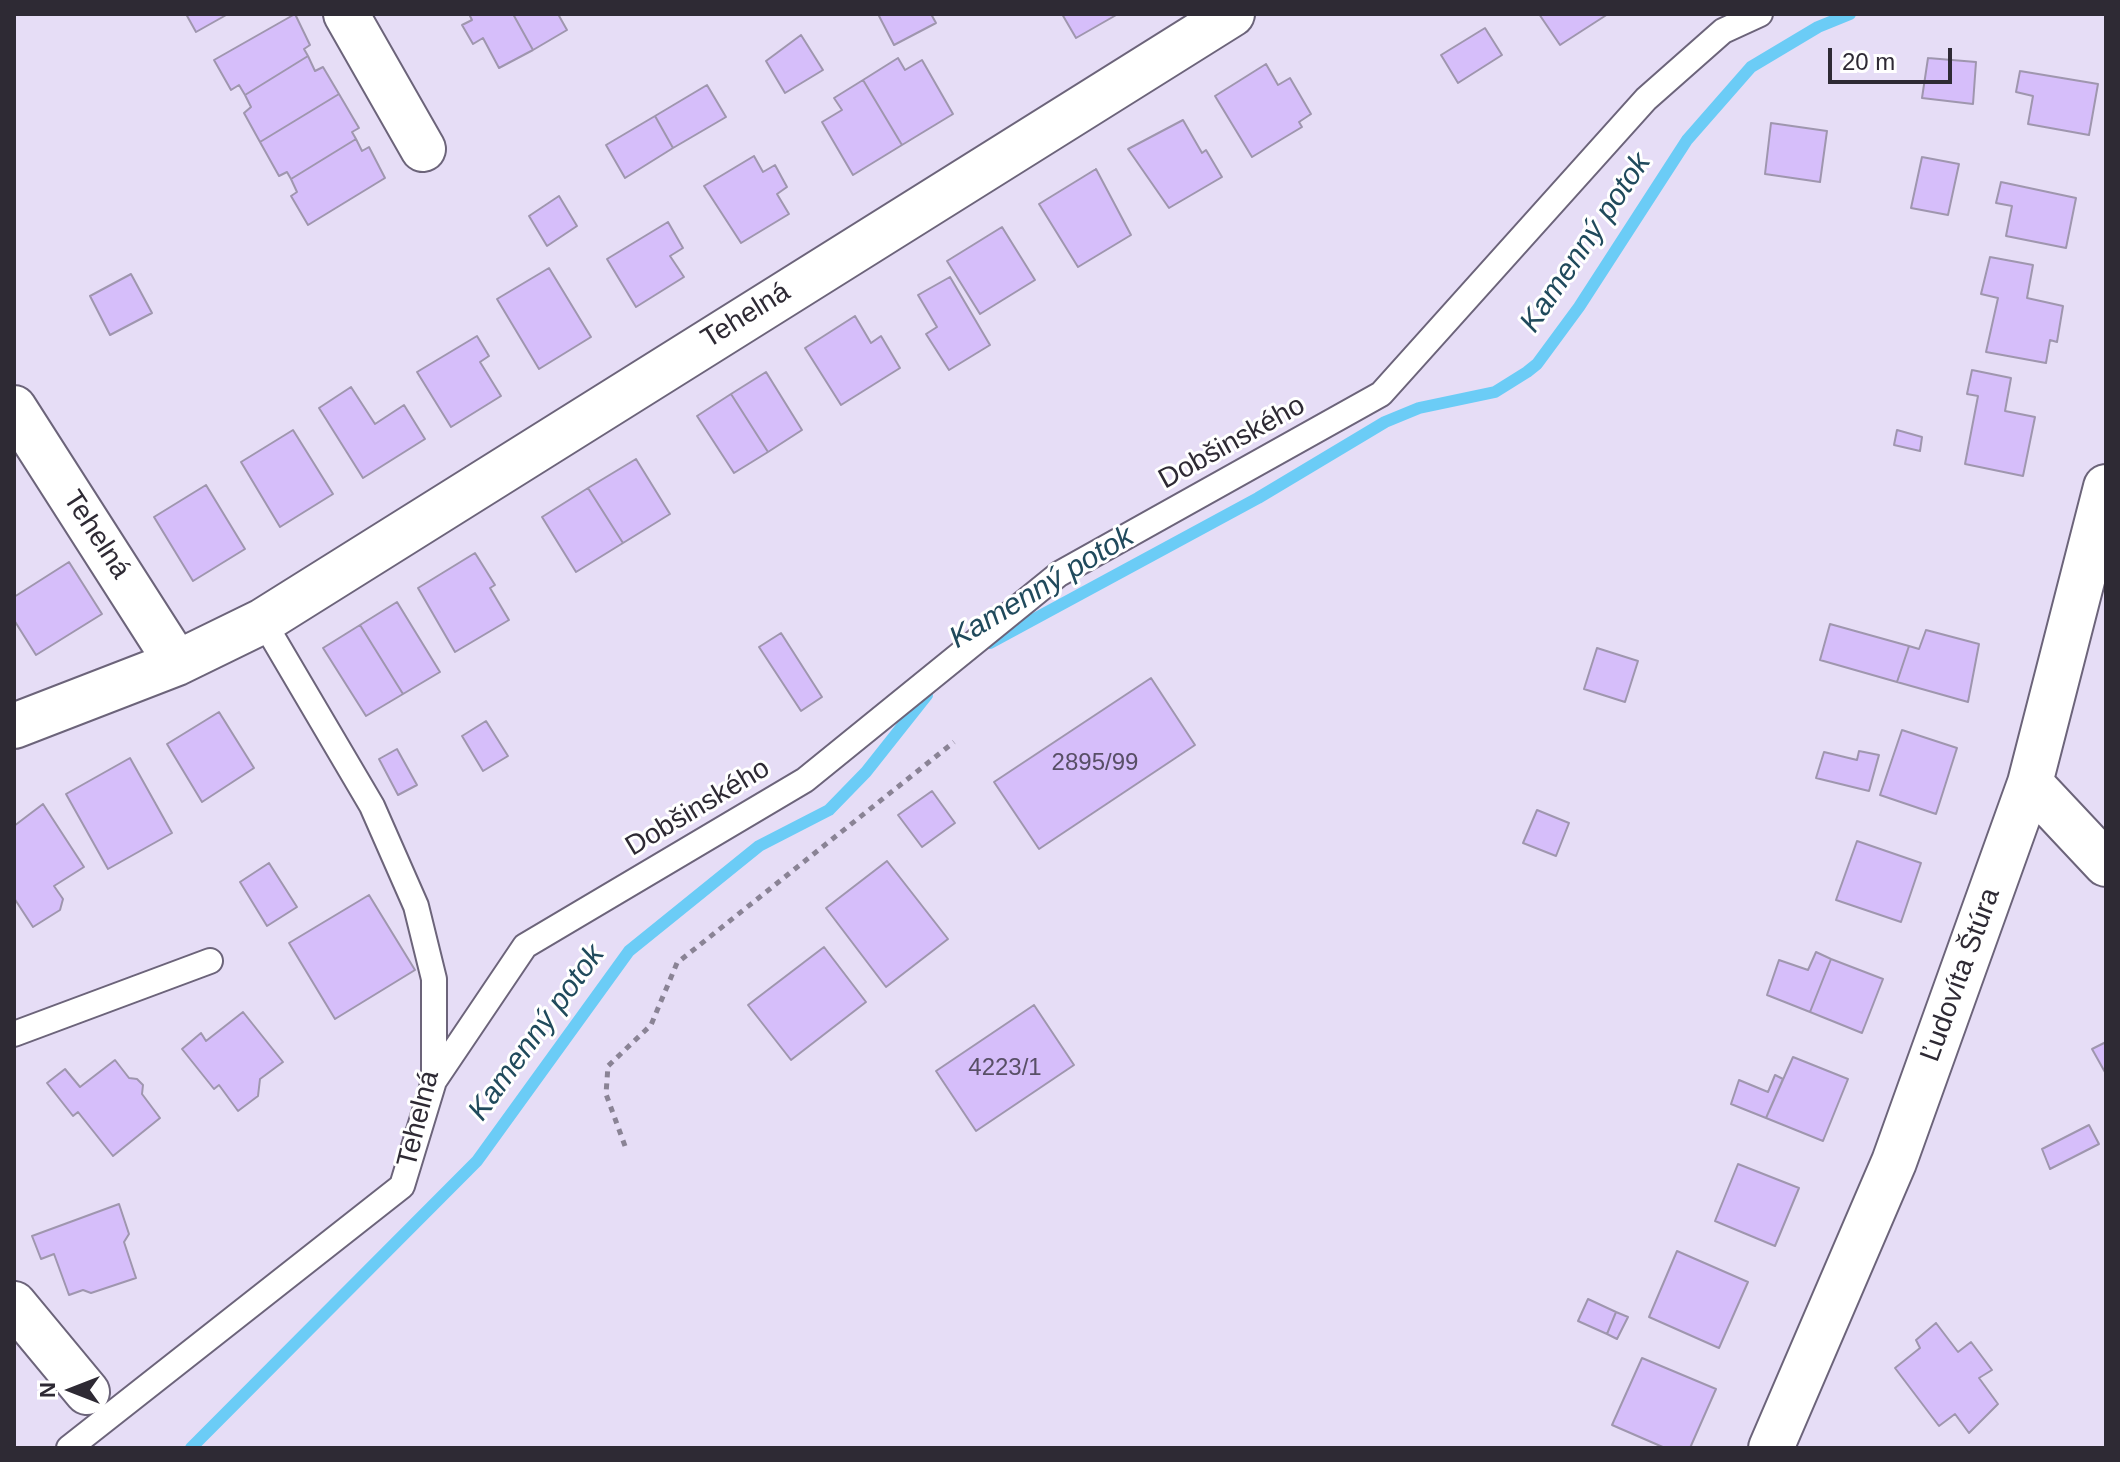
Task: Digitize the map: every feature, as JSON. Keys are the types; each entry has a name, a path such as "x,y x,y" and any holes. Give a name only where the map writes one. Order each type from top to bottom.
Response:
{"street":[{"name":"Tehelná","path":"14,726 177,663 263,621 845,253 1232,14"},
{"path":"348,15 423,149"},
{"name":"Tehelná","path":"14,408 177,663"},
{"name":"Ľudovíta Štúra","path":"1771,1448 1894,1162 2030,783 2106,487"},
{"path":"2030,783 2106,864"},
{"path":"14,1304 98,1406"}],"lane":[{"name":"Dobšinského","path":"434,1081 525,946 805,780 1059,574 1381,394 1646,99 1723,31 1760,14"},
{"name":"Tehelná","path":"69,1448 98,1406 402,1186 434,1081 434,979 416,906 372,806 263,621"},
{"path":"14,1034 210,961"}],"path":[{"path":"625,1146 606,1094 608,1066 651,1025 677,963 954,742"}],"building":[{"path":"186,14 228,14 196,32"},
{"path":"295,14 310,45 304,49 308,56 245,95 239,85 231,90 214,60"},
{"path":"469,14 513,14 533,50 499,68 483,38 473,44 462,25 472,20"},
{"path":"513,14 558,14 567,30 533,50"},
{"path":"878,14 931,14 936,23 894,45"},
{"path":"1062,14 1118,14 1076,38"},
{"path":"1539,14 1608,14 1560,45"},
{"path":"1485,28 1502,55 1458,83 1441,55"},
{"path":"801,35 823,70 785,93 766,61"},
{"path":"308,56 315,71 323,67 339,94 260,142 244,113 251,107 245,95"},
{"path":"898,58 905,70 922,60 953,114 902,145 863,80"},
{"path":"1928,58 1976,62 1973,104 1922,98"},
{"path":"1266,64 1278,85 1290,78 1311,114 1299,122 1302,127 1252,157 1215,96"},
{"path":"2020,71 2098,84 2089,135 2028,124 2033,96 2016,92"},
{"path":"863,80 902,145 853,175 822,122 842,110 834,98"},
{"path":"707,85 726,117 673,148 655,116"},
{"path":"339,94 359,128 352,132 356,139 291,179 287,172 279,176 260,142"},
{"path":"655,116 673,148 625,178 606,145"},
{"path":"1183,120 1202,153 1206,150 1222,177 1169,208 1128,149"},
{"path":"1771,123 1827,131 1820,182 1765,174"},
{"path":"356,139 362,151 369,147 385,178 308,225 291,196 297,192 291,179"},
{"path":"754,156 763,172 775,165 787,187 777,194 789,214 741,243 704,186"},
{"path":"1922,157 1959,164 1948,215 1911,208"},
{"path":"1096,169 1131,235 1078,267 1039,204"},
{"path":"2001,182 2076,198 2066,248 2006,236 2012,206 1996,203"},
{"path":"559,196 577,226 547,246 529,216"},
{"path":"668,222 683,248 670,256 684,277 636,307 607,259"},
{"path":"1002,227 1035,280 980,314 947,261"},
{"path":"1990,257 2033,265 2027,298 2063,306 2057,342 2050,340 2046,363 1986,352 1998,298 1981,294"},
{"path":"549,268 591,337 539,369 497,299"},
{"path":"131,274 152,313 110,335 90,296"},
{"path":"950,277 990,345 949,370 926,334 937,327 918,295"},
{"path":"855,316 871,343 881,336 900,368 841,405 805,348"},
{"path":"477,336 489,356 480,362 501,396 451,427 417,372"},
{"path":"1972,370 2011,378 2005,411 2035,417 2023,476 1965,464 1978,396 1967,394"},
{"path":"766,372 802,430 768,452 731,394"},
{"path":"351,387 375,424 404,405 425,439 363,478 319,408"},
{"path":"731,394 768,452 734,473 697,416"},
{"path":"293,430 333,494 280,527 241,462"},
{"path":"1897,430 1922,437 1920,451 1894,445"},
{"path":"636,459 670,514 623,543 588,488"},
{"path":"206,485 245,549 193,581 154,517"},
{"path":"588,488 623,543 576,572 542,517"},
{"path":"475,553 495,585 490,588 509,620 455,652 418,588"},
{"path":"69,562 102,614 36,655 14,620 14,597"},
{"path":"397,602 440,672 403,694 360,625"},
{"path":"1830,624 1909,646 1897,682 1820,660"},
{"path":"360,625 403,694 366,716 323,648"},
{"path":"1926,630 1979,644 1968,702 1897,682 1909,646 1919,649"},
{"path":"781,633 822,697 801,711 759,647"},
{"path":"1597,648 1638,661 1625,702 1584,689"},
{"path":"1151,678 1195,745 1039,849 994,782"},
{"path":"219,712 254,768 202,802 167,744"},
{"path":"486,721 508,756 483,771 462,736"},
{"path":"1902,730 1957,748 1936,814 1880,795"},
{"path":"397,749 417,785 398,795 379,759"},
{"path":"1859,751 1879,755 1869,791 1816,778 1824,752 1857,760"},
{"path":"130,758 172,833 108,869 66,794"},
{"path":"932,791 955,823 922,847 898,815"},
{"path":"43,804 84,867 54,886 63,899 60,910 33,927 14,898 14,826"},
{"path":"1537,810 1569,823 1556,856 1523,843"},
{"path":"1857,841 1921,863 1901,922 1836,900"},
{"path":"887,861 948,939 886,987 826,908"},
{"path":"269,863 297,907 267,926 240,882"},
{"path":"369,895 415,970 335,1019 289,943"},
{"path":"824,947 866,1002 791,1060 748,1005"},
{"path":"1816,952 1831,959 1810,1012 1767,995 1779,960 1808,970"},
{"path":"1831,959 1883,979 1862,1033 1810,1012"},
{"path":"1034,1005 1074,1065 976,1131 936,1071"},
{"path":"243,1012 283,1062 260,1079 258,1096 238,1111 219,1085 214,1089 182,1049 201,1033 206,1041"},
{"path":"2106,1042 2106,1074 2092,1049"},
{"path":"1793,1057 1848,1079 1823,1141 1766,1118"},
{"path":"115,1060 129,1078 137,1079 143,1085 142,1094 160,1118 113,1156 78,1112 73,1116 47,1083 65,1069 80,1087"},
{"path":"1775,1075 1783,1079 1766,1118 1731,1104 1739,1080 1768,1092"},
{"path":"2089,1125 2099,1144 2050,1169 2042,1149"},
{"path":"1738,1164 1799,1188 1775,1246 1715,1221"},
{"path":"119,1204 129,1234 124,1242 136,1278 91,1293 83,1290 69,1295 54,1254 41,1259 32,1236"},
{"path":"1677,1251 1748,1282 1719,1348 1649,1317"},
{"path":"1588,1299 1616,1312 1607,1334 1578,1321"},
{"path":"1616,1312 1628,1317 1617,1339 1607,1334"},
{"path":"1936,1323 1958,1352 1971,1342 1992,1370 1979,1378 1998,1404 1969,1433 1955,1414 1939,1426 1895,1368 1920,1348 1916,1340"},
{"path":"1642,1358 1716,1389 1690,1448 1665,1448 1612,1425"}],"waterway":[{"name":"Kamenný potok","path":"990,643 1258,498 1385,422 1419,408 1495,392 1527,372 1537,364 1579,307 1687,140 1751,67 1818,27 1850,14"},
{"name":"Kamenný potok","path":"191,1448 477,1161 629,951 759,846 829,810 866,772 927,695"}]}
